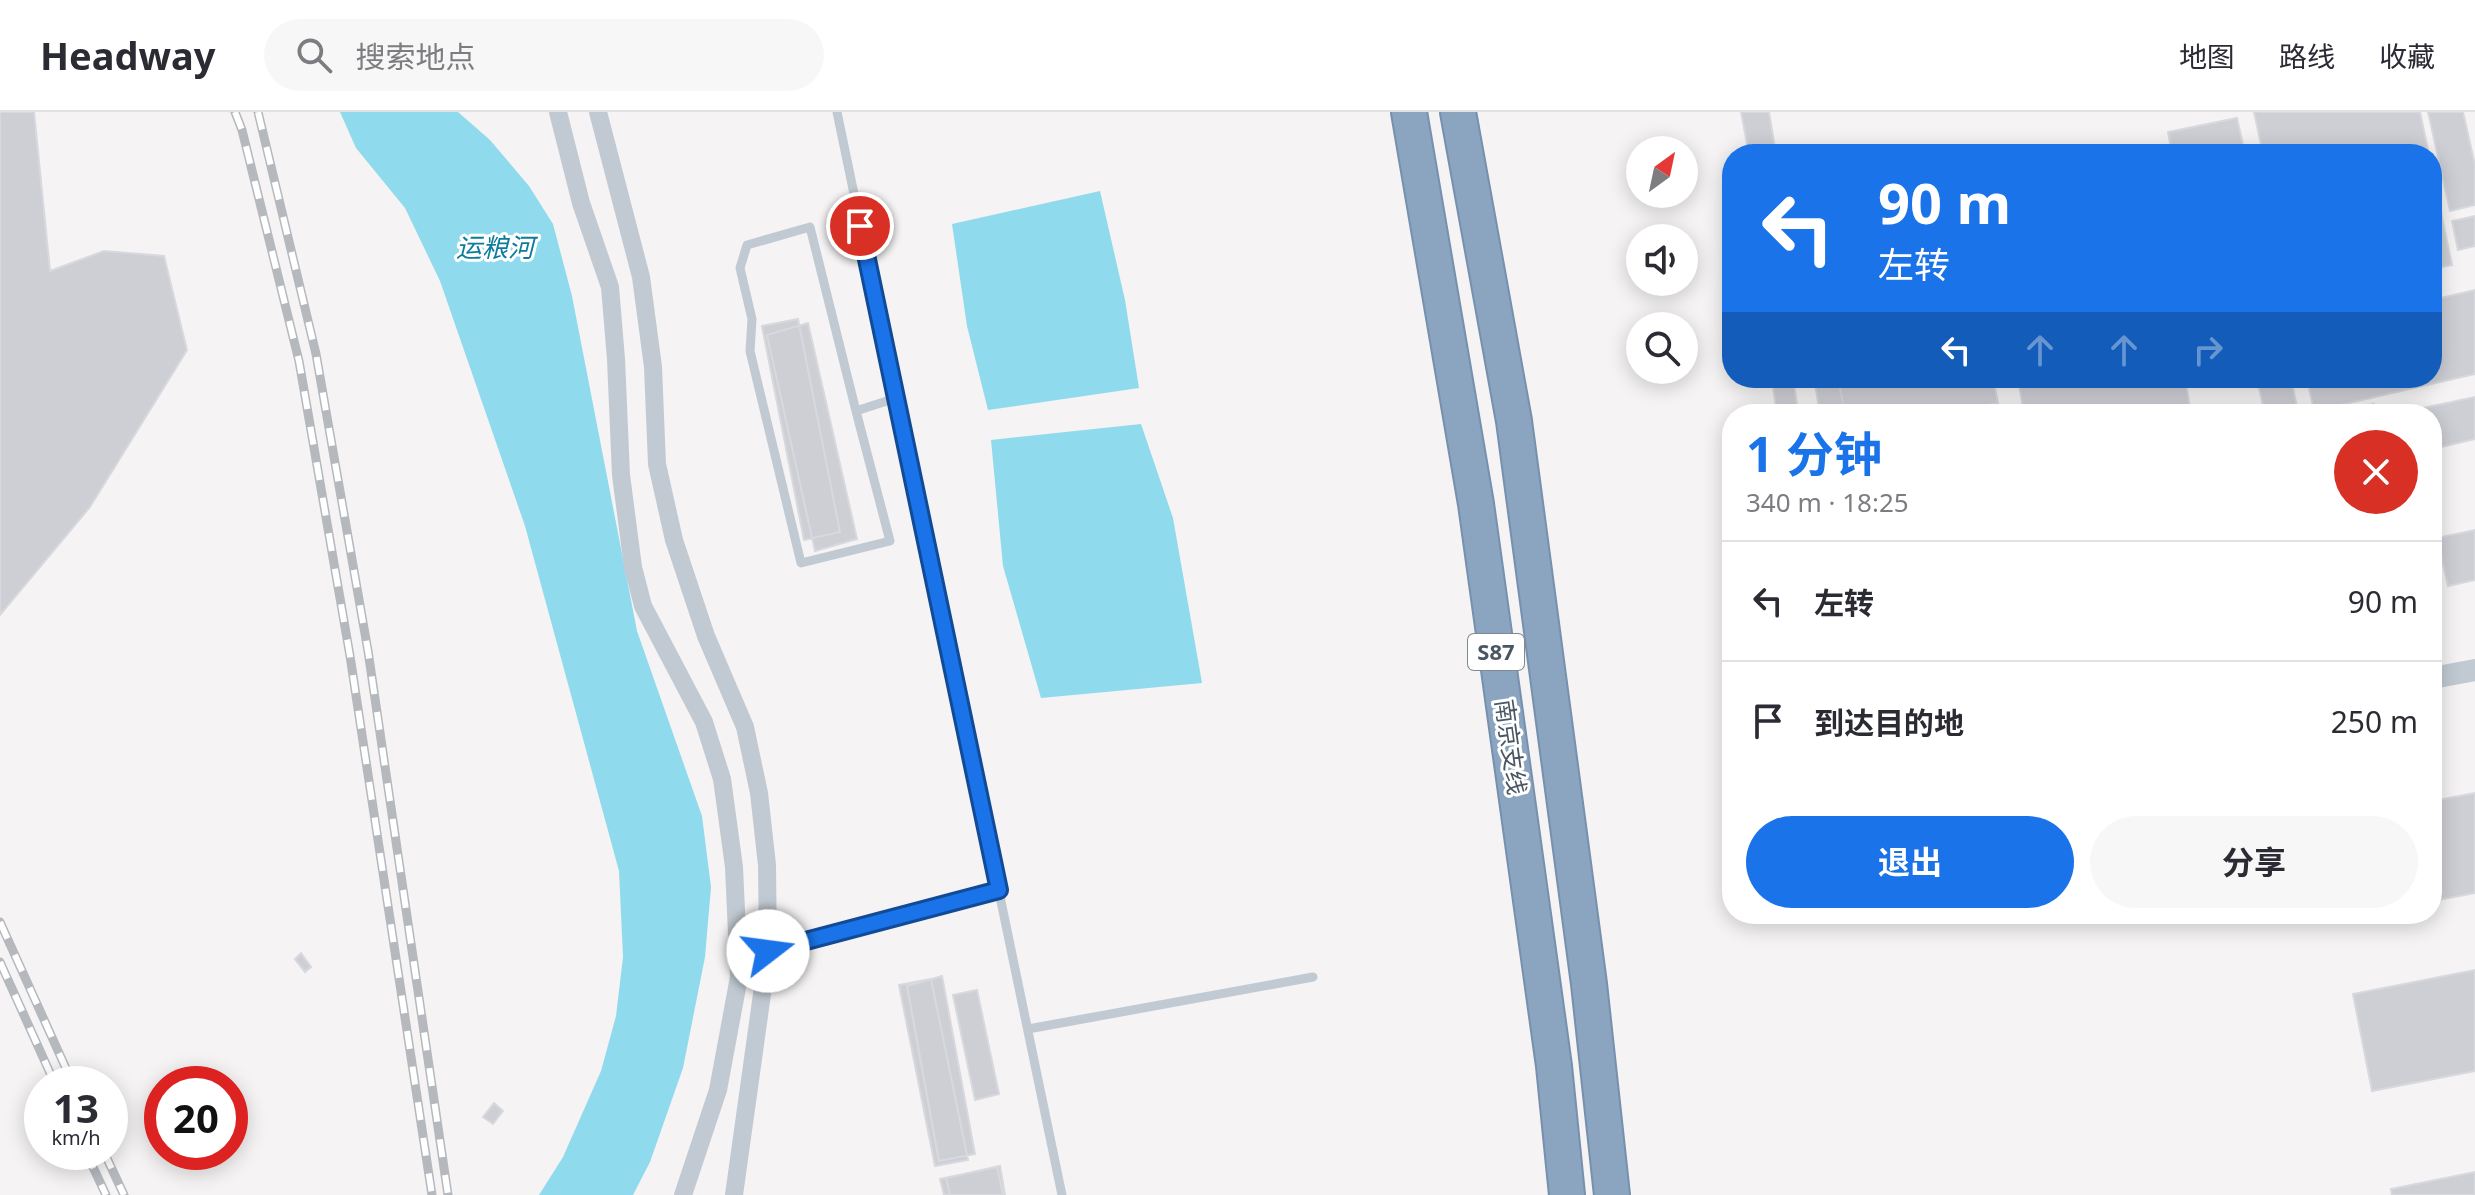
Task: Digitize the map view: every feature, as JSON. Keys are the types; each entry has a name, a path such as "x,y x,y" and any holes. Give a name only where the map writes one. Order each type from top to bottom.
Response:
{"highway":[{"name":"南京支线","path":"1409,112 1476,504 1554,1066 1567,1195"},
{"name":"南京支线","path":"1458,112 1514,421 1589,984 1612,1195"}],"street":[{"path":"558,112 581,203 610,287 621,475 633,567 643,606 704,722 722,779 734,867 739,977 718,1090 683,1195"},
{"path":"598,112 641,277 653,367 657,464 674,540 706,636 745,727 759,793 767,865 768,951 734,1195"},
{"path":"2442,676 2475,670"}],"lane":[{"path":"837,112 1062,1195"},
{"path":"810,227 856,411 890,541 801,563 750,351 752,319 740,268 747,245 810,227"},
{"path":"856,411 896,398"},
{"path":"768,951 999,890"},
{"path":"1028,1029 1313,977"}],"water":[{"name":"运粮河","path":"340,112 458,112 490,140 529,186 553,224 572,296 637,631 702,816 711,887 705,957 683,1068 650,1162 633,1195 539,1195 563,1157 601,1071 616,1016 623,957 619,871 525,526 440,281 405,208 356,148"},
{"path":"1100,191 1125,300 1139,388 988,410 967,326 952,224"},
{"path":"1141,424 1173,518 1202,683 1041,698 1003,566 991,440"}],"building":[{"path":"0,112 34,112 50,271 104,251 164,256 187,350 90,507 0,615"},
{"path":"1741,112 1769,112 1774,144 1747,144"},
{"path":"2254,112 2420,112 2427,144 2261,144"},
{"path":"2428,112 2463,112 2475,165 2475,205 2450,211 2442,175 2442,144 2435,144"},
{"path":"2237,118 2243,144 2170,144 2168,132"},
{"path":"2475,216 2475,246 2458,250 2452,221"},
{"path":"2442,217 2452,265 2442,267"},
{"path":"2475,290 2475,374 2442,382 2442,298"},
{"path":"798,319 840,532 804,540 762,326"},
{"path":"808,323 857,539 815,551 767,335"},
{"path":"1773,388 1794,388 1797,404 1775,404"},
{"path":"1816,388 1840,388 1843,404 1818,404"},
{"path":"1840,388 1995,388 1998,403 1992,404 1843,404"},
{"path":"2020,388 2187,388 2189,404 2022,404"},
{"path":"2259,388 2293,388 2296,404 2263,404"},
{"path":"2309,388 2414,388 2344,404 2313,404"},
{"path":"2475,397 2475,439 2442,447 2442,404"},
{"path":"2475,530 2475,580 2448,586 2442,560 2442,537"},
{"path":"2475,793 2475,893 2442,899 2442,799"},
{"path":"301,953 311,967 305,972 295,959"},
{"path":"2475,970 2475,1071 2372,1091 2353,994"},
{"path":"942,976 975,1154 939,1161 907,986"},
{"path":"931,979 968,1160 935,1166 899,985"},
{"path":"977,990 999,1094 975,1100 953,995"},
{"path":"494,1103 503,1111 493,1124 483,1117"},
{"path":"1000,1166 1005,1195 950,1195 946,1178"},
{"path":"997,1167 1003,1195 944,1195 940,1179"},
{"path":"2475,1172 2475,1195 2392,1195 2391,1189"}],"railway":[{"path":"235,112 299,361 350,656 432,1195"},
{"path":"258,112 316,354 368,651 448,1195"},
{"path":"0,922 65,1066"},
{"path":"0,962 47,1066"},
{"path":"94,1170 106,1195"},
{"path":"112,1170 124,1195"}],"route":[{"path":"768,951 999,890 860,226"}]}
